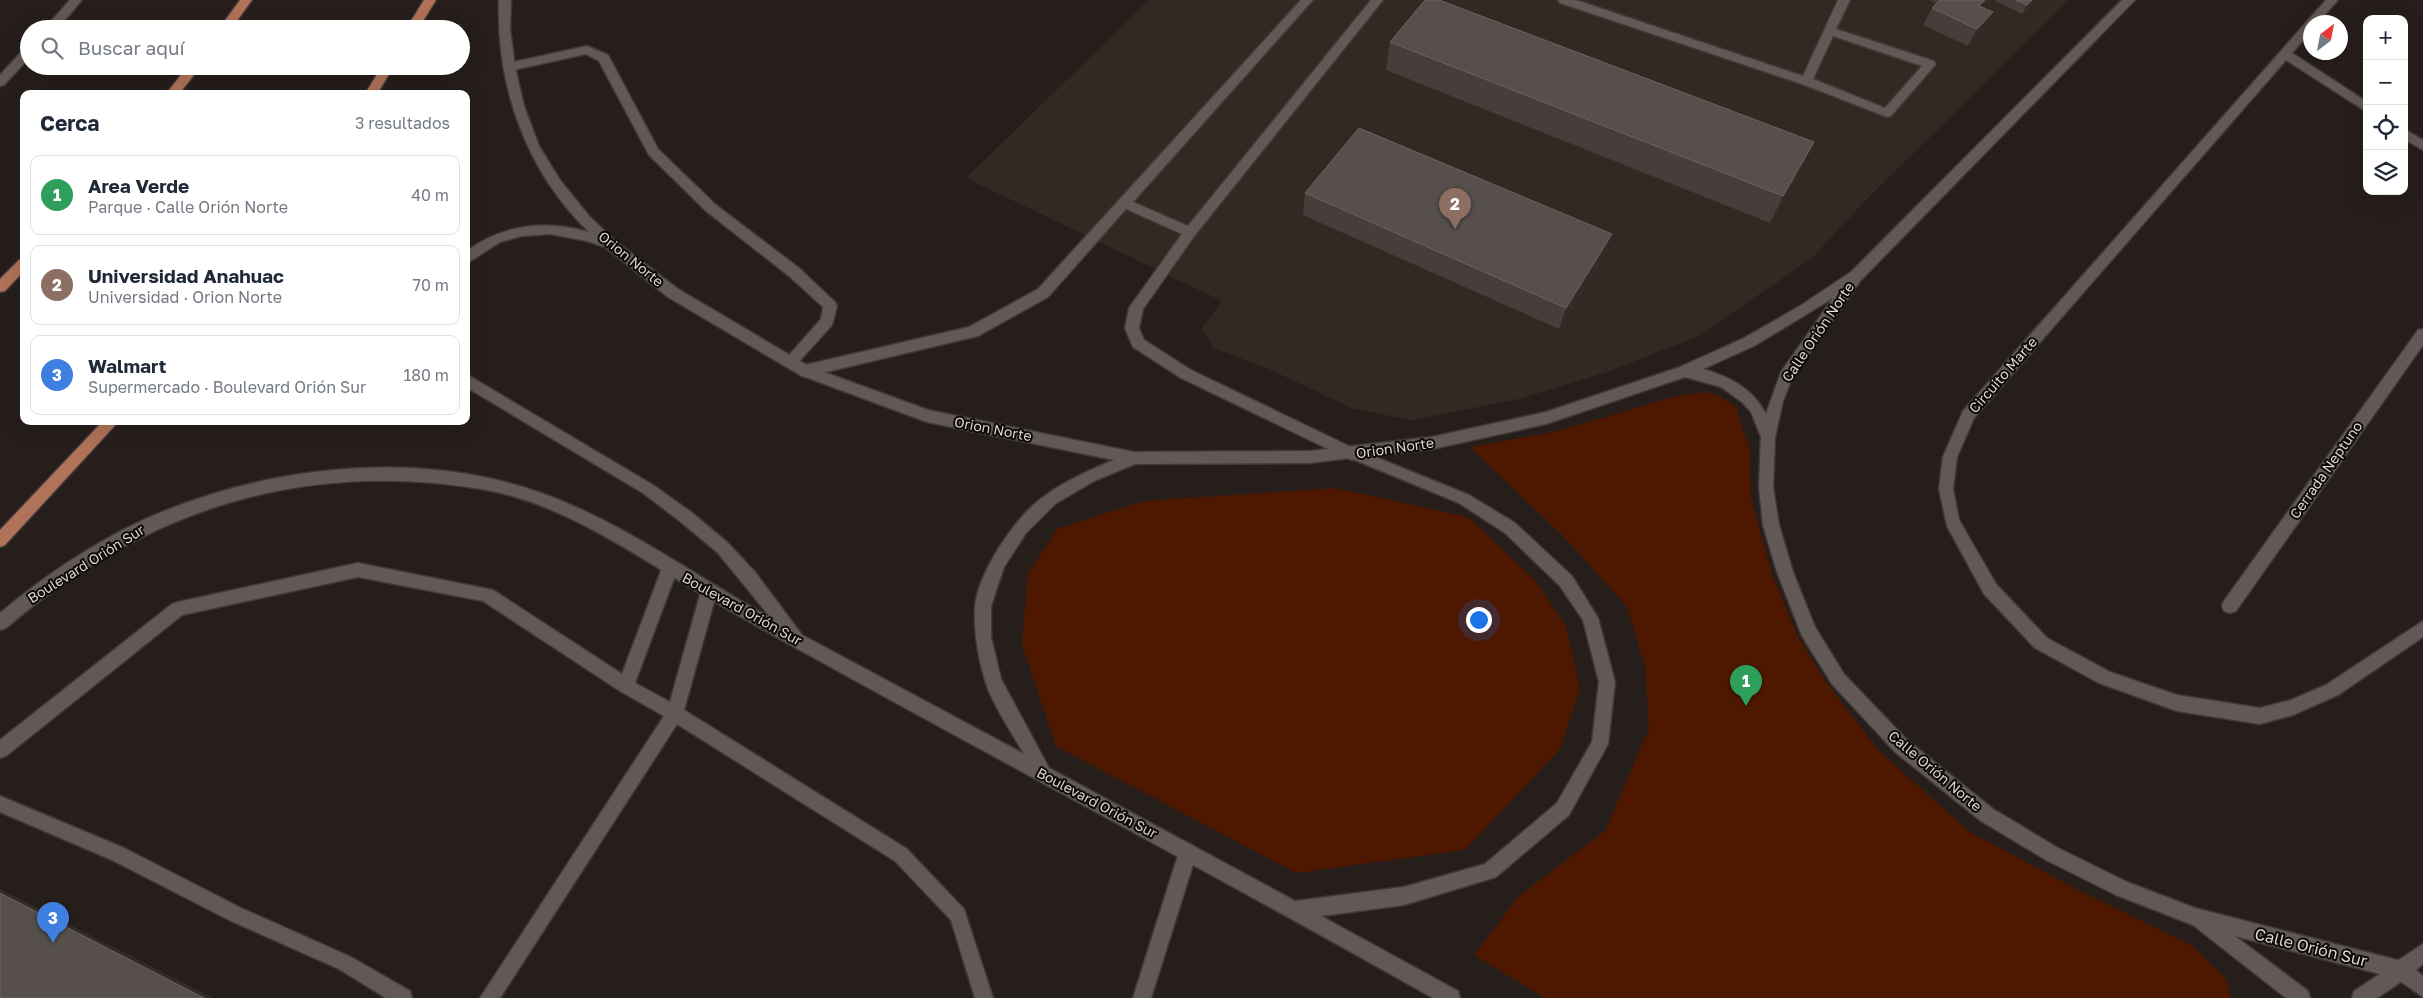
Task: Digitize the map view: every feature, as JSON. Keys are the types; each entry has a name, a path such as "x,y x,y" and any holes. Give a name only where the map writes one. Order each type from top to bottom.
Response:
{"highway":[{"path":"232,20 246,0"},
{"path":"418,20 430,0"},
{"path":"175,90 188,75"},
{"path":"373,90 383,75"},
{"path":"0,287 20,267"},
{"path":"0,540 108,425"}],"street":[{"path":"58,20 76,0"},
{"name":"Orion Norte","path":"505,0 504,29 509,67 518,106 533,146 555,183 584,218 610,244 673,293 805,371 927,416 1134,458 1263,459 1352,454 1432,443 1546,418 1686,372"},
{"path":"805,371 973,332 1043,293 1307,0"},
{"path":"1295,910 1404,896 1490,871 1563,809 1600,744 1607,682 1590,618 1566,580 1510,528 1464,499 1352,454 1186,374 1138,344 1132,328 1136,308 1190,232 1377,0"},
{"path":"1564,0 1806,81 1888,113 1930,64 1831,31"},
{"path":"1806,81 1844,0"},
{"name":"Calle Orión Norte","path":"1987,815 1901,746 1838,678 1808,631 1785,572 1771,525 1766,487 1768,436 1776,401 1786,376 1856,276 2129,0"},
{"name":"Circuito Marte","path":"2319,15 2332,0"},
{"name":"Circuito Marte","path":"2303,33 1968,416 1950,457 1946,489 1952,521 1990,588 2041,643 2105,678 2177,703 2260,716 2293,707 2332,690 2423,628"},
{"path":"509,67 587,50 604,58 654,152 711,208 794,272 830,306 826,322 790,362"},
{"path":"2285,54 2363,105"},
{"path":"0,82 20,61"},
{"path":"2408,136 2423,146"},
{"path":"1123,202 1190,232"},
{"path":"470,256 494,240 539,229 565,230 590,235 610,244"},
{"name":"Calle Orión Norte","path":"1686,372 1757,338 1805,310 1856,276"},
{"name":"Cerrada Neptuno","path":"2230,606 2423,334"},
{"path":"1686,372 1710,375 1732,385 1750,400 1763,417 1768,436"},
{"path":"470,382 648,489 686,517 729,555 798,640"},
{"path":"1043,773 993,681 984,637 983,606 997,564 1021,528 1050,500 1089,477 1134,458"},
{"name":"Boulevard Orión Sur","path":"0,623 54,582 113,544 149,525 203,505 256,490 317,480 404,475 448,477 488,483 527,493 562,507 596,524 709,591 1295,910 1452,998"},
{"path":"626,686 670,568"},
{"path":"0,750 178,610 358,570 487,595 626,686 675,713 901,855 958,916 984,998"},
{"path":"489,998 675,713 709,591"},
{"path":"0,804 118,854 235,914 345,963 403,998"},
{"name":"Calle Orión Sur","path":"1987,815 2052,854 2122,889 2194,917 2401,970"},
{"path":"1142,998 1188,852"},
{"name":"Calle Orión Sur","path":"2194,917 2301,998"},
{"path":"2361,998 2423,953"},
{"path":"2401,970 2423,988"}],"shaded area":[{"path":"1149,0 2069,0 1866,200 1812,258 1699,336 1607,372 1519,399 1412,420 1353,409 1269,369 1213,348 1202,328 1222,301 966,178"},
{"path":"1706,392 1719,396 1736,407 1750,451 1751,498 1772,574 1798,637 1826,682 1879,751 1970,832 2078,890 2191,945 2226,979 2231,998 1545,998 1474,955 1519,896 1605,831 1649,729 1645,666 1627,607 1566,539 1470,447 1554,432 1676,396"},
{"path":"1335,488 1468,517 1536,581 1566,626 1580,689 1560,749 1465,850 1296,873 1056,746 1022,644 1028,574 1057,529 1144,501"}],"building":[{"path":"1425,0 1439,0 1814,142 1783,196 1390,42"},
{"path":"1940,0 1985,0 1979,6 1993,12 1977,29 1932,8"},
{"path":"2016,0 2032,0 2027,5"},
{"path":"1359,128 1612,234 1566,308 1305,193"},
{"path":"0,893 204,998 0,998"}],"place":[{"name":"Universidad Anahuac","path":"1455,229"},
{"name":"Area Verde","path":"1746,706"},
{"name":"Walmart","path":"53,943"}]}
